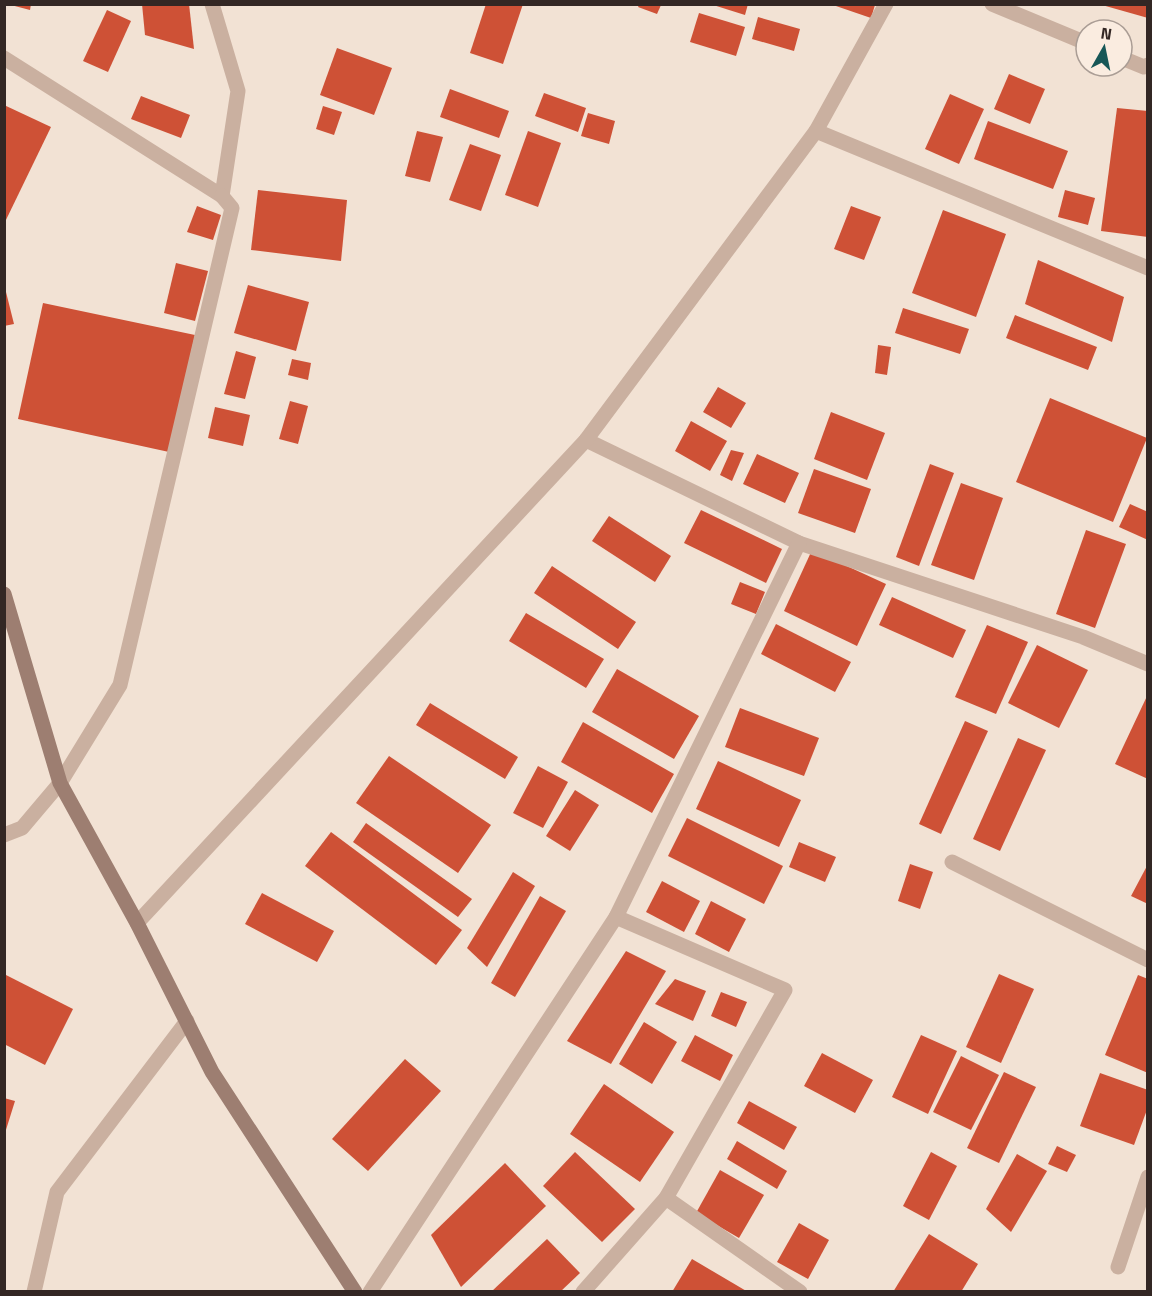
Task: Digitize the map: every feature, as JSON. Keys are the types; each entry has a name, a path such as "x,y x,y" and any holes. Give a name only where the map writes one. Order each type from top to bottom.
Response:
{"main road":[{"path":"4,594 60,783 137,923 212,1072 355,1292"}],"street":[{"path":"212,4 238,91 222,196"},
{"path":"137,923 586,440 816,131 886,4"},
{"path":"992,4 1074,38"},
{"path":"4,58 222,196 232,208 120,685 60,783 22,828 4,835"},
{"path":"1134,63 1144,67 1148,65"},
{"path":"816,131 1148,268"},
{"path":"586,440 799,543 1083,637 1148,664"},
{"path":"370,1292 616,917 799,543"},
{"path":"952,862 1148,960"},
{"path":"583,1292 666,1198 785,990 616,917"},
{"path":"34,1292 57,1192 187,1021"},
{"path":"1118,1267 1148,1177"},
{"path":"666,1198 800,1292"}],"building":[{"path":"7,4 31,4 30,10"},
{"path":"142,4 189,4 194,49 145,35"},
{"path":"486,4 523,4 503,64 470,53"},
{"path":"710,4 748,4 745,15"},
{"path":"639,5 661,5 657,14 638,7"},
{"path":"833,5 875,5 871,18"},
{"path":"1102,5 1148,5 1148,18"},
{"path":"107,10 131,21 108,72 83,61"},
{"path":"699,13 745,27 736,56 690,42"},
{"path":"758,17 800,29 794,51 752,39"},
{"path":"337,48 392,68 374,115 320,95"},
{"path":"1009,74 1045,89 1030,124 994,109"},
{"path":"450,89 509,111 499,138 440,117"},
{"path":"544,93 586,108 578,132 535,116"},
{"path":"950,94 984,109 959,164 925,149"},
{"path":"141,96 190,115 181,138 131,119"},
{"path":"4,105 51,127 4,224"},
{"path":"323,106 342,112 334,135 316,129"},
{"path":"1117,108 1148,111 1148,237 1101,231"},
{"path":"588,113 615,121 609,144 581,136"},
{"path":"988,121 1068,151 1053,189 974,159"},
{"path":"417,131 443,137 430,182 405,176"},
{"path":"528,131 561,143 538,207 505,195"},
{"path":"470,144 501,155 481,211 449,200"},
{"path":"258,190 347,200 341,261 251,250"},
{"path":"1065,190 1095,198 1088,225 1058,217"},
{"path":"197,206 221,215 213,240 187,232"},
{"path":"851,206 881,217 864,260 834,249"},
{"path":"943,210 1006,234 976,317 912,293"},
{"path":"1038,260 1124,297 1112,342 1025,304"},
{"path":"176,263 208,271 195,321 164,313"},
{"path":"4,284 14,324 4,326"},
{"path":"248,285 309,302 296,351 234,333"},
{"path":"43,303 195,335 169,452 18,419"},
{"path":"903,308 969,329 960,354 895,333"},
{"path":"1015,315 1097,347 1088,370 1006,338"},
{"path":"878,345 891,347 887,375 875,373"},
{"path":"236,351 256,357 245,399 224,394"},
{"path":"292,359 311,363 308,380 288,375"},
{"path":"718,387 746,403 731,428 703,412"},
{"path":"1050,398 1147,438 1113,522 1016,482"},
{"path":"290,401 308,406 298,444 279,439"},
{"path":"215,407 250,415 243,446 208,438"},
{"path":"831,412 885,433 867,480 814,459"},
{"path":"691,421 727,441 710,471 675,451"},
{"path":"731,450 744,453 732,481 720,475"},
{"path":"757,454 799,473 785,503 743,484"},
{"path":"930,464 954,473 919,566 896,557"},
{"path":"814,469 871,489 855,533 798,513"},
{"path":"961,483 1003,498 974,580 931,565"},
{"path":"1130,504 1148,512 1148,540 1119,527"},
{"path":"701,510 782,549 766,583 684,543"},
{"path":"609,516 671,556 655,582 592,541"},
{"path":"1086,530 1126,544 1095,628 1056,614"},
{"path":"812,550 886,584 857,646 784,611"},
{"path":"552,566 636,622 618,649 534,593"},
{"path":"740,582 765,592 756,614 731,604"},
{"path":"892,597 966,630 953,658 879,625"},
{"path":"526,613 604,659 586,688 509,641"},
{"path":"776,624 851,662 835,692 761,654"},
{"path":"987,625 1028,642 996,714 955,697"},
{"path":"1037,645 1088,670 1059,728 1008,703"},
{"path":"617,669 699,716 674,759 592,712"},
{"path":"1148,694 1148,779 1115,764"},
{"path":"430,703 518,757 505,779 416,725"},
{"path":"740,708 819,738 804,776 725,747"},
{"path":"965,721 988,731 941,834 919,824"},
{"path":"583,722 674,774 652,813 561,762"},
{"path":"1018,738 1046,750 1000,851 973,839"},
{"path":"389,756 491,825 458,873 356,803"},
{"path":"718,761 801,800 779,847 696,809"},
{"path":"538,766 568,782 543,828 513,813"},
{"path":"575,790 599,805 570,851 546,836"},
{"path":"687,818 783,866 764,904 668,856"},
{"path":"366,823 472,899 458,917 353,842"},
{"path":"331,832 462,930 436,965 305,866"},
{"path":"799,842 836,857 825,882 789,867"},
{"path":"910,864 933,872 920,909 898,901"},
{"path":"1148,864 1148,904 1131,896"},
{"path":"513,872 535,886 487,967 467,948"},
{"path":"662,881 700,901 684,932 646,912"},
{"path":"262,893 334,931 317,962 245,924"},
{"path":"540,896 566,911 515,997 491,983"},
{"path":"711,901 746,919 729,952 695,934"},
{"path":"626,951 666,971 611,1064 567,1041"},
{"path":"4,974 73,1009 45,1065 4,1044"},
{"path":"999,974 1034,989 1001,1063 966,1047"},
{"path":"1138,975 1148,979 1148,1073 1105,1055"},
{"path":"675,979 706,991 693,1021 655,1004"},
{"path":"721,992 747,1002 736,1027 711,1016"},
{"path":"644,1022 677,1042 652,1084 619,1064"},
{"path":"695,1035 733,1055 720,1081 681,1061"},
{"path":"921,1035 957,1051 928,1114 892,1097"},
{"path":"822,1053 873,1080 855,1113 804,1086"},
{"path":"961,1056 999,1075 971,1130 933,1112"},
{"path":"405,1059 441,1091 368,1171 332,1139"},
{"path":"1004,1072 1036,1087 999,1163 967,1148"},
{"path":"1100,1073 1148,1090 1148,1107 1134,1145 1080,1126"},
{"path":"604,1084 674,1132 640,1182 570,1134"},
{"path":"4,1098 15,1101 5,1133 4,1133"},
{"path":"749,1101 797,1127 784,1150 737,1123"},
{"path":"737,1141 787,1171 777,1189 727,1159"},
{"path":"1057,1146 1076,1155 1067,1172 1048,1164"},
{"path":"575,1152 635,1209 602,1242 543,1186"},
{"path":"931,1152 957,1166 929,1220 903,1206"},
{"path":"1017,1154 1047,1171 1011,1232 986,1209"},
{"path":"505,1163 546,1206 461,1287 431,1235"},
{"path":"720,1170 764,1195 739,1238 696,1213"},
{"path":"799,1223 829,1240 808,1279 777,1262"},
{"path":"929,1234 978,1264 961,1292 893,1292"},
{"path":"547,1239 580,1273 560,1292 491,1292"},
{"path":"692,1259 748,1292 672,1292"}]}
